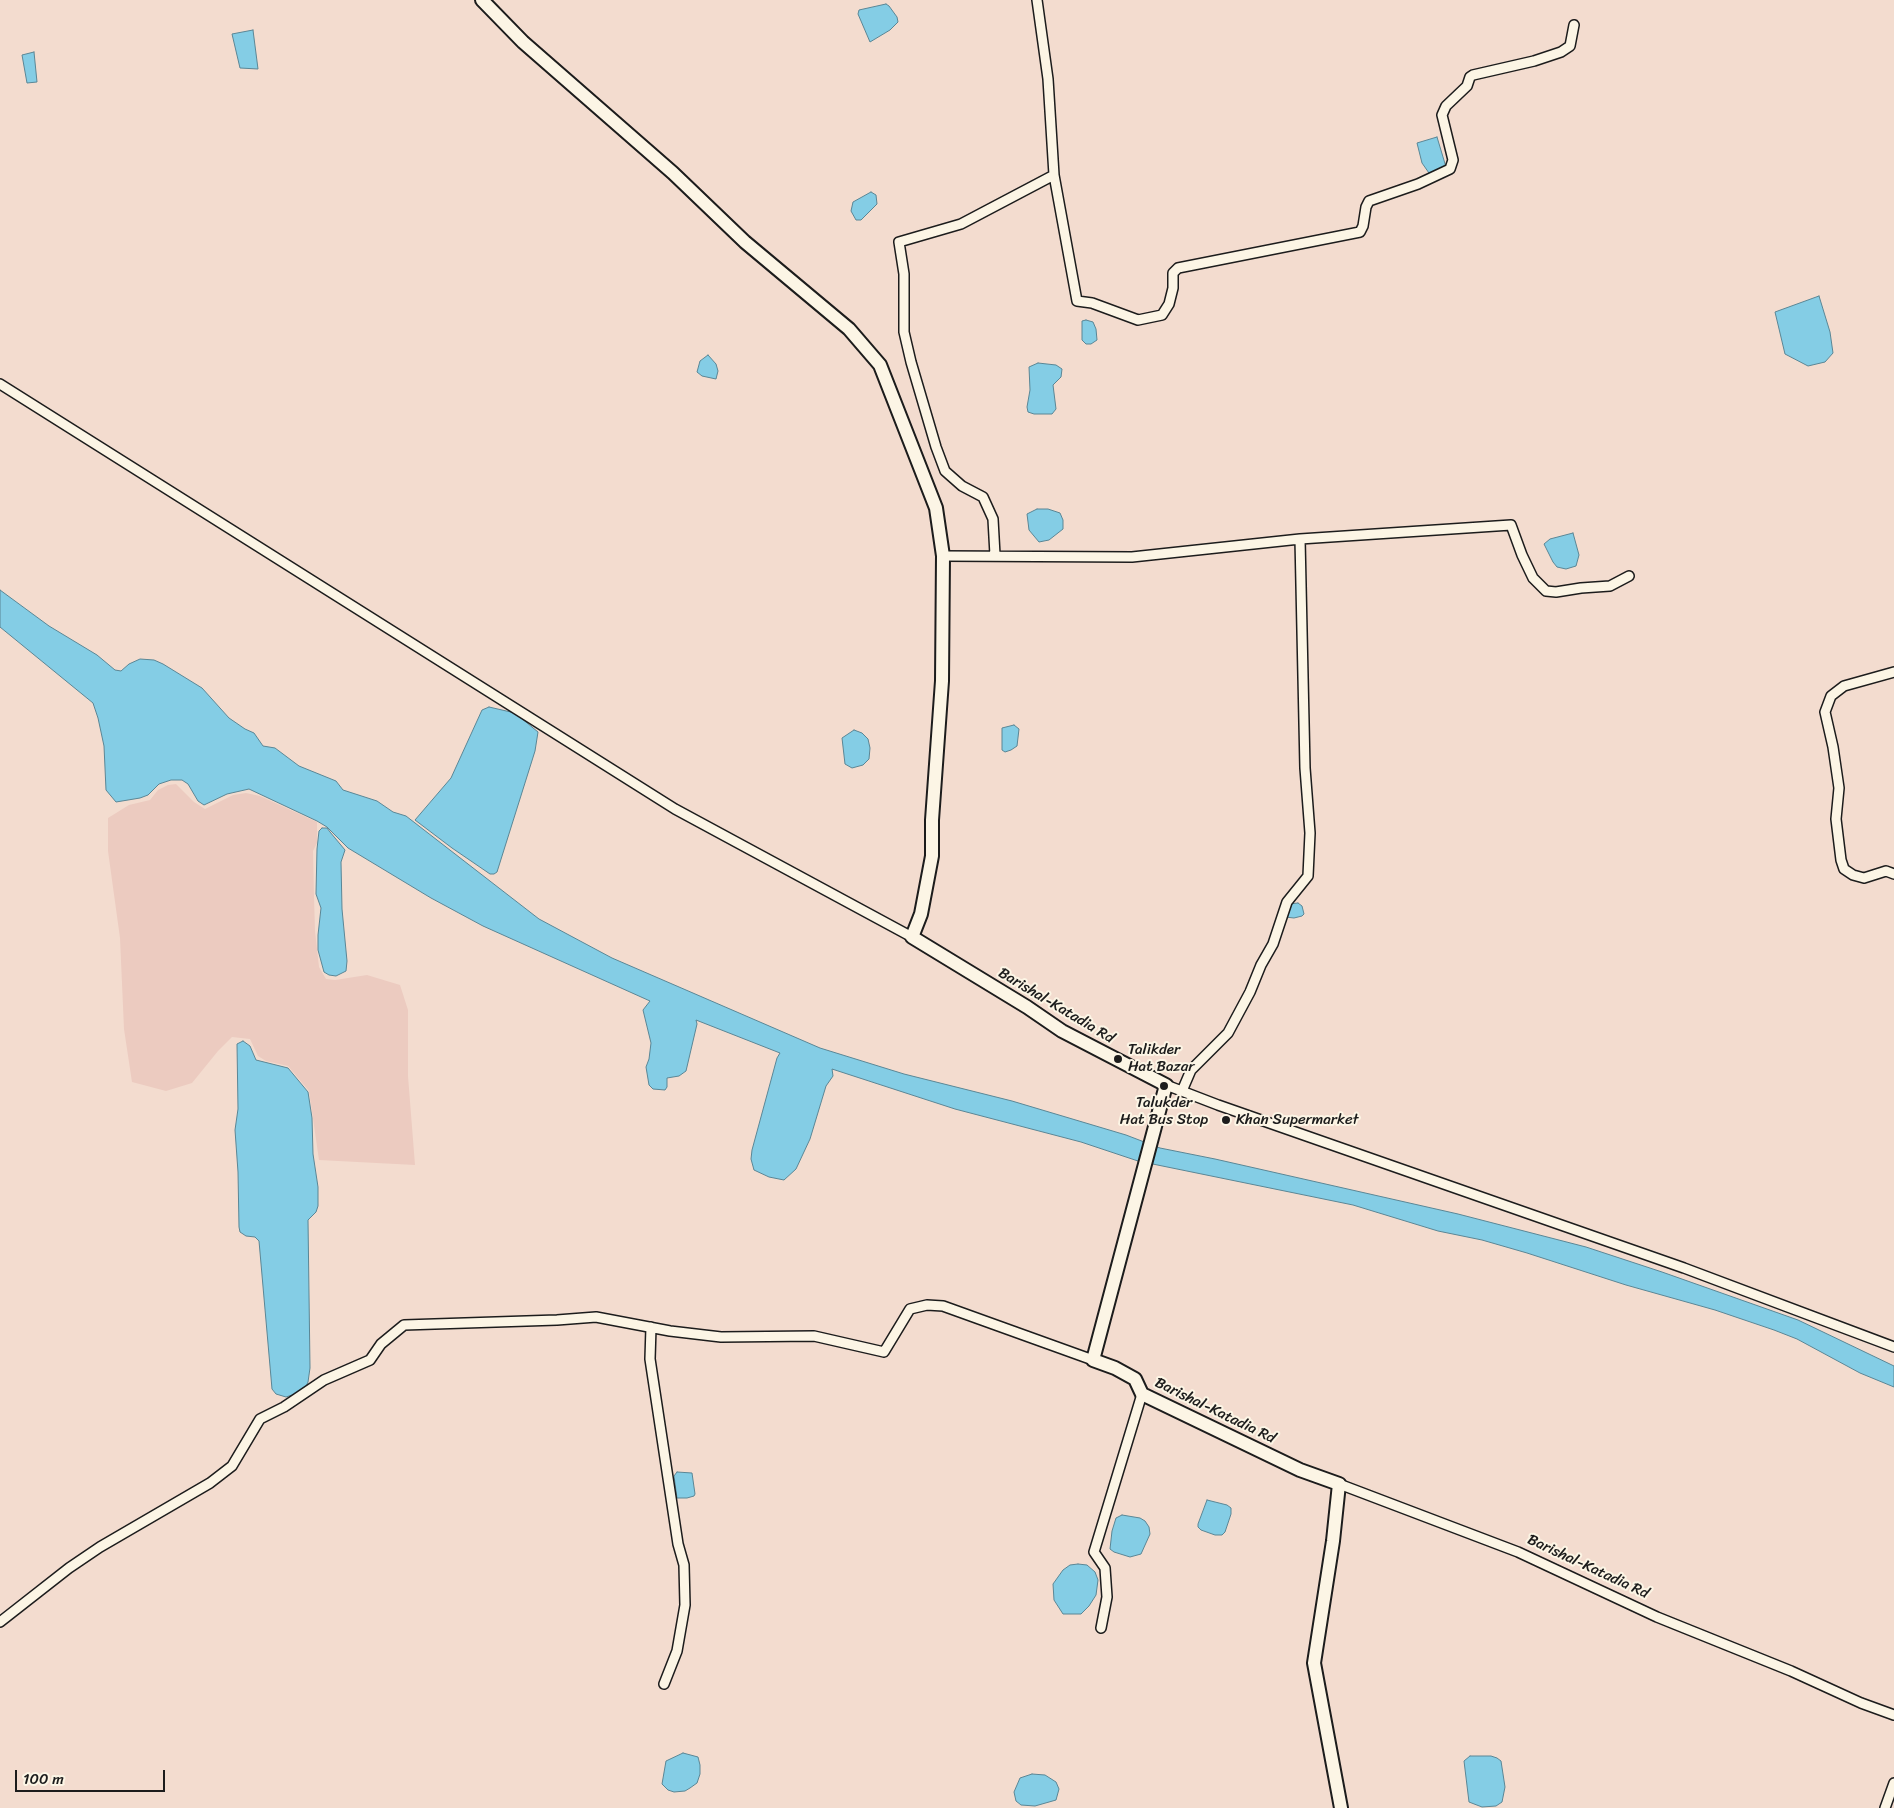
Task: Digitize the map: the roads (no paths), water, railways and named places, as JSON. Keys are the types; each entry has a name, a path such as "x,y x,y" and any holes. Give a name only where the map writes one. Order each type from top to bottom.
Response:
{"main road":[{"path":"482,0 522,42 674,174 745,242 849,329 880,365 936,508 943,556 942,681 932,820 932,856 921,914 912,937"},
{"name":"Barishal-Katadia Rd","path":"912,937 1027,1007 1062,1032 1166,1085"},
{"path":"1093,1360 1166,1085"},
{"name":"Barishal-Katadia Rd","path":"1093,1360 1115,1368 1134,1379 1142,1394 1300,1470 1339,1484"},
{"path":"1339,1484 1333,1542 1314,1663 1341,1808"}],"street":[{"path":"1037,0 1048,79 1054,175 1077,301 1092,303 1138,320 1162,315 1170,304 1173,273 1178,268 1360,232 1369,202 1418,184 1450,169 1452,160 1442,115 1446,106 1467,86 1470,77 1534,61 1561,52 1570,46 1574,25"},
{"path":"995,555 994,519 983,497 962,486 945,472 936,447 904,332 904,274 899,242 961,224 1054,175"},
{"path":"0,384 675,809 912,937"},
{"path":"943,556 1132,556 1300,539 1511,525 1533,578 1546,591 1556,592 1610,586 1629,576"},
{"path":"1182,1091 1190,1070 1228,1033 1273,944 1287,902 1308,876 1310,833 1305,768 1300,539"},
{"path":"1894,672 1844,686 1831,696 1825,712 1833,747 1839,788 1836,819 1841,860 1844,869 1852,875 1864,878 1886,871 1894,874"},
{"path":"1166,1085 1675,1265 1894,1347"},
{"path":"0,1622 69,1568 100,1547 210,1484 232,1466 260,1419 284,1407 324,1380 370,1360 381,1344 404,1325 596,1317 721,1337 814,1336 884,1352 910,1309 927,1305 943,1306 1093,1360"},
{"path":"651,1327 650,1359 678,1544 684,1565 686,1605 677,1652 664,1684"},
{"path":"1101,1628 1107,1597 1105,1568 1094,1552 1142,1394"},
{"name":"Barishal-Katadia Rd","path":"1339,1484 1518,1552 1657,1617 1894,1715"},
{"path":"1885,1808 1894,1783"}],"water":[{"path":"886,4 897,17 898,22 890,30 870,42 858,14 859,10"},
{"path":"253,30 258,69 240,68 232,34"},
{"path":"34,52 37,82 27,83 22,55"},
{"path":"1437,137 1446,167 1434,173 1429,173 1422,163 1417,143"},
{"path":"871,192 876,195 877,204 861,220 856,220 851,211 853,202"},
{"path":"1819,296 1830,332 1833,353 1825,362 1808,366 1785,354 1775,312"},
{"path":"1082,321 1093,322 1096,329 1097,340 1091,344 1086,344 1082,340"},
{"path":"708,355 716,364 718,371 716,379 702,376 697,372 700,361"},
{"path":"1038,363 1056,365 1062,369 1061,377 1053,385 1056,409 1052,414 1028,412 1030,390 1029,367"},
{"path":"1037,509 1048,509 1060,513 1063,520 1063,529 1049,540 1039,542 1029,530 1027,514"},
{"path":"1573,533 1579,555 1576,566 1566,569 1557,567 1544,544 1550,539"},
{"path":"0,590 49,626 97,655 115,670 121,671 129,664 140,659 154,660 163,664 202,688 229,718 254,733 263,746 275,748 299,766 336,781 343,790 377,801 393,812 406,816 539,919 612,958 820,1048 904,1074 1012,1101 1126,1135 1160,1148 1458,1214 1586,1247 1798,1320 1894,1366 1894,1387 1860,1373 1797,1339 1774,1330 1715,1310 1626,1285 1527,1253 1482,1240 1438,1231 1353,1205 1138,1161 1081,1142 955,1109 832,1069 833,1076 826,1086 810,1139 796,1169 784,1180 769,1177 754,1170 751,1159 777,1058 780,1053 696,1020 697,1024 686,1071 679,1076 667,1078 665,1090 653,1089 649,1085 646,1067 651,1043 643,1010 650,1001 483,926 431,898 348,848 327,827 317,821 249,789 227,794 204,805 198,801 188,784 182,780 171,780 159,784 148,795 140,798 116,802 106,790 104,746 93,703 0,627"},
{"path":"489,707 515,713 538,732 535,751 497,872 494,874 490,874 415,820 451,778 482,710"},
{"path":"1014,725 1019,729 1017,746 1005,752 1002,750 1002,728"},
{"path":"854,730 862,733 868,739 870,748 869,759 863,765 852,768 845,764 842,738"},
{"path":"322,828 327,828 345,850 341,862 342,909 347,961 346,971 336,976 324,972 318,950 321,908 316,894 317,849 319,831"},
{"path":"1298,903 1302,906 1304,914 1294,918 1285,917 1289,904"},
{"path":"243,1041 250,1046 256,1060 288,1068 308,1092 312,1118 318,1206 316,1212 308,1220 310,1368 308,1382 304,1391 286,1397 276,1394 272,1389 259,1241 255,1237 246,1236 240,1232 239,1227 235,1130 238,1109 237,1044"},
{"path":"677,1472 692,1473 694,1496 677,1498 674,1476"},
{"path":"1207,1500 1227,1505 1231,1508 1225,1532 1222,1535 1215,1535 1198,1527"},
{"path":"1122,1515 1140,1518 1149,1527 1150,1534 1141,1554 1130,1557 1110,1549 1116,1518"},
{"path":"1070,1565 1087,1565 1095,1572 1098,1580 1096,1595 1081,1614 1063,1614 1054,1600 1053,1584 1063,1570"},
{"path":"683,1753 698,1757 700,1774 697,1783 690,1788 685,1791 674,1792 668,1790 662,1784 666,1761"},
{"path":"1470,1756 1491,1756 1501,1761 1505,1787 1502,1802 1496,1806 1482,1807 1469,1802 1464,1761"},
{"path":"1032,1774 1045,1775 1056,1782 1059,1789 1056,1800 1035,1806 1021,1805 1016,1801 1014,1792 1020,1778"}],"place":[{"name":"Talikder Hat Bazar","path":"1118,1059"},
{"name":"Talukder Hat Bus Stop","path":"1164,1086"},
{"name":"Khan Supermarket","path":"1226,1120"}]}
